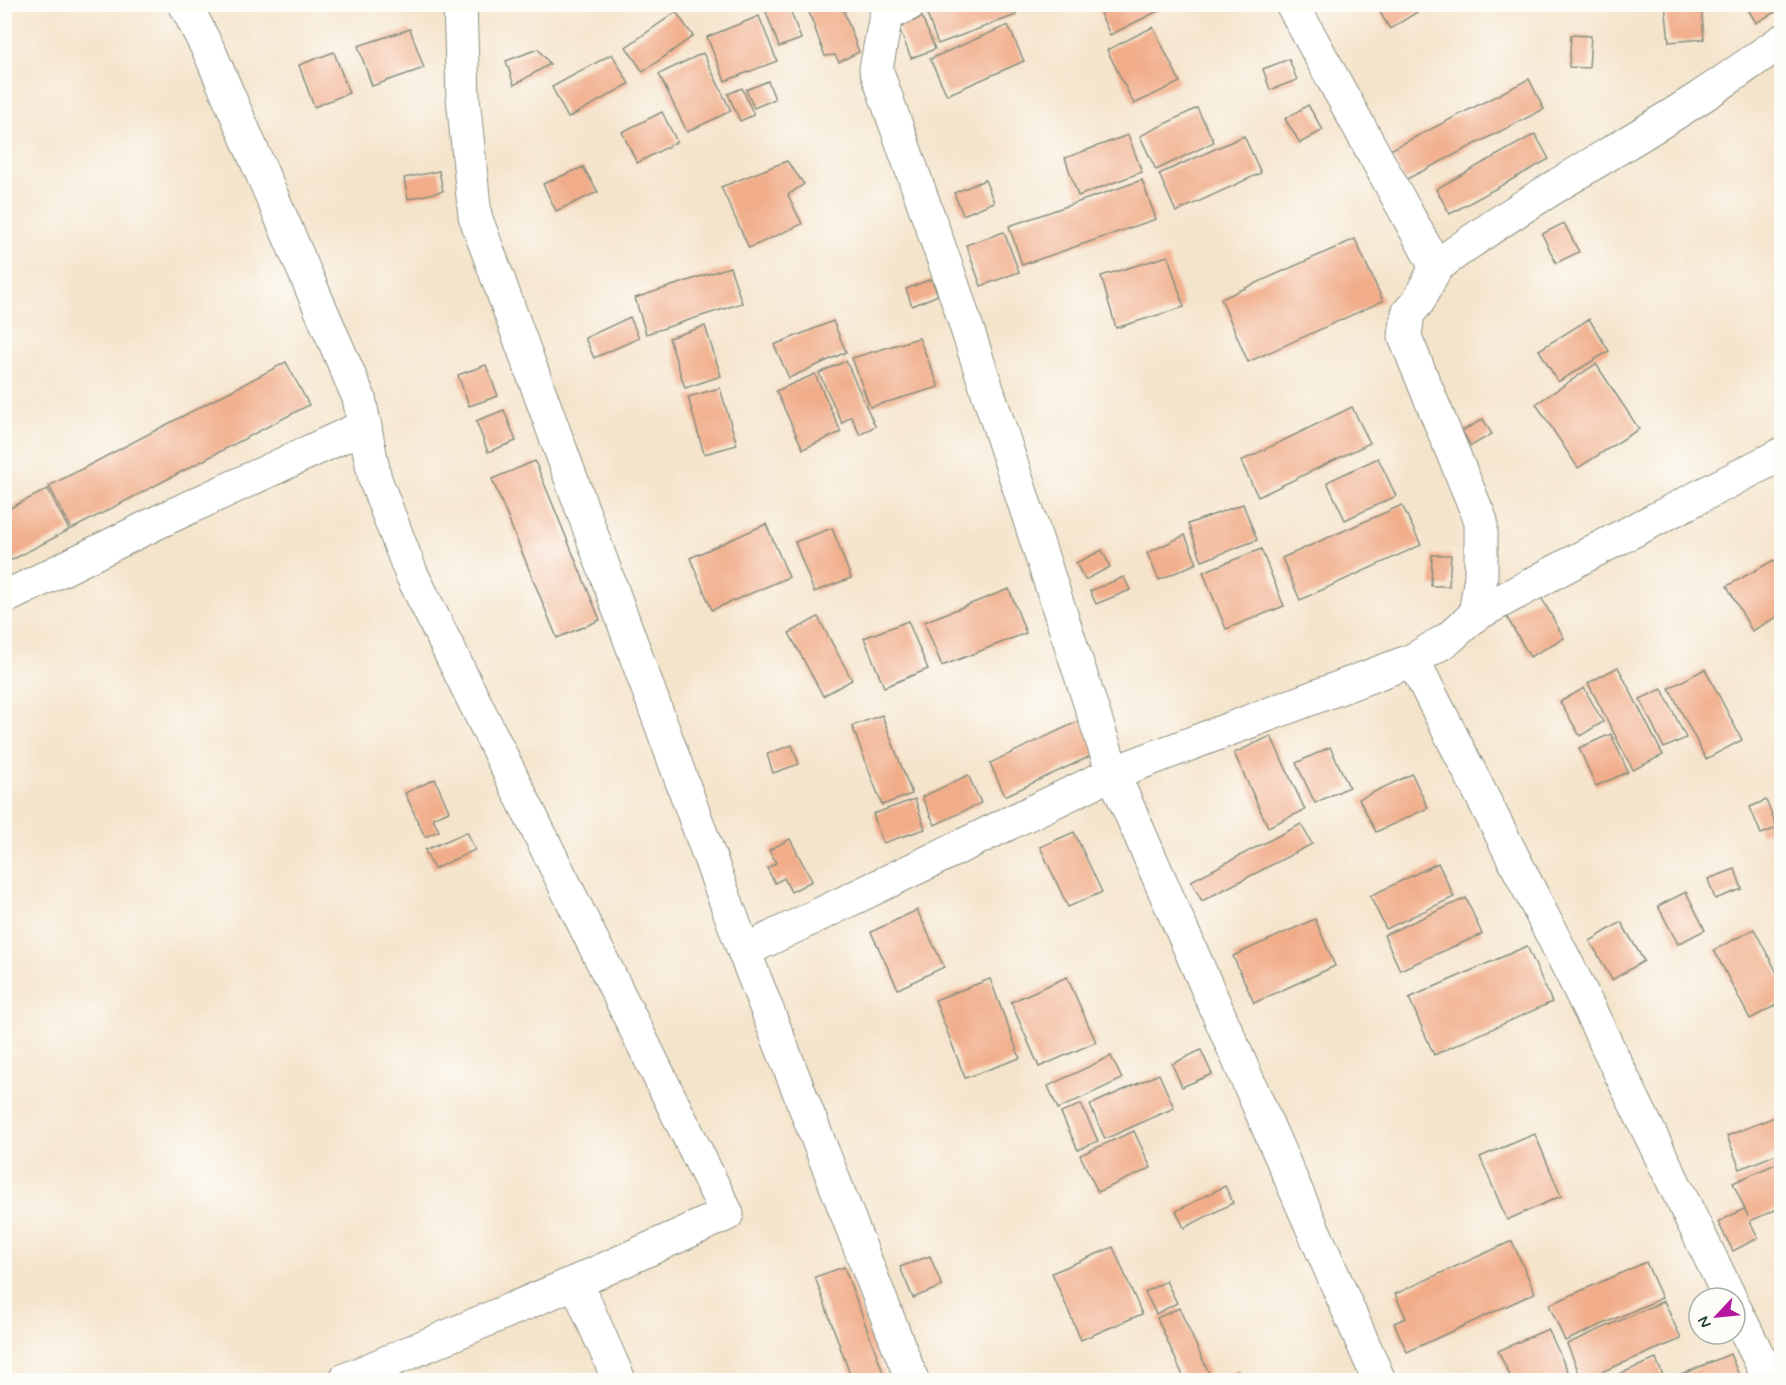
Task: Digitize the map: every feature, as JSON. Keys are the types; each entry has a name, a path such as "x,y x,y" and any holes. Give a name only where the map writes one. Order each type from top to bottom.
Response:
{"street":[{"path":"185,4 210,53 359,398 375,479 411,573 727,1214 576,1282 345,1380"},
{"path":"460,4 464,98 475,216 744,951 912,1380"},
{"path":"909,4 886,15 876,69 953,286 1113,773 1379,1380"},
{"path":"1292,4 1436,267"},
{"path":"1475,615 1481,576 1481,521 1405,337 1408,313 1418,302 1436,267 1468,243 1699,98 1782,41"},
{"path":"4,598 160,521 365,426"},
{"path":"744,951 1113,773 1413,660 1448,639 1475,615 1782,454"},
{"path":"1413,660 1576,982 1724,1286"},
{"path":"576,1282 619,1380"},
{"path":"1747,1333 1770,1380"}],"building":[{"path":"763,4 788,4 801,39 779,47"},
{"path":"806,4 841,4 859,52 839,62 835,55 825,56"},
{"path":"946,4 1012,4 1016,15 938,44 926,12"},
{"path":"1023,4 1041,4 1041,5 1025,11"},
{"path":"1096,4 1172,4 1110,35"},
{"path":"1375,4 1430,4 1390,29"},
{"path":"1665,4 1701,4 1704,39 1669,42"},
{"path":"1745,4 1782,4 1782,8 1756,23"},
{"path":"676,12 693,36 643,72 626,47"},
{"path":"759,16 777,61 725,81 707,37"},
{"path":"922,17 935,49 911,58 899,28"},
{"path":"1008,25 1024,61 947,95 930,59"},
{"path":"1153,27 1180,82 1134,104 1107,50"},
{"path":"410,29 424,68 372,86 358,46"},
{"path":"1571,35 1591,36 1589,68 1569,67"},
{"path":"538,49 550,64 514,85 506,61"},
{"path":"334,52 349,93 314,107 299,65"},
{"path":"703,53 731,111 687,132 659,74"},
{"path":"612,54 629,84 568,118 552,87"},
{"path":"1289,59 1297,80 1270,90 1263,69"},
{"path":"1529,79 1544,109 1405,180 1390,150"},
{"path":"768,81 775,99 754,108 746,90"},
{"path":"742,88 754,115 740,121 728,94"},
{"path":"1308,105 1323,130 1300,143 1285,119"},
{"path":"1197,108 1214,142 1156,170 1140,136"},
{"path":"662,112 677,142 637,163 622,132"},
{"path":"1535,134 1549,159 1450,214 1436,189"},
{"path":"1128,135 1142,172 1078,196 1065,158"},
{"path":"1244,136 1261,173 1176,212 1159,174"},
{"path":"787,161 804,184 788,195 802,224 749,248 721,187"},
{"path":"583,167 598,192 556,211 543,184"},
{"path":"439,171 443,191 408,199 404,178"},
{"path":"985,180 994,202 963,215 954,193"},
{"path":"1142,180 1156,219 1022,265 1009,226"},
{"path":"1564,223 1579,252 1556,263 1542,234"},
{"path":"1004,232 1019,272 981,286 966,245"},
{"path":"1355,239 1383,301 1248,362 1221,299"},
{"path":"1168,256 1184,307 1116,328 1101,276"},
{"path":"730,267 742,303 646,334 635,298"},
{"path":"931,279 938,295 912,306 906,289"},
{"path":"630,317 639,338 594,358 585,338"},
{"path":"1589,319 1609,351 1558,382 1539,350"},
{"path":"833,321 846,352 789,378 774,345"},
{"path":"705,326 721,376 685,388 669,338"},
{"path":"919,338 939,387 870,407 852,358"},
{"path":"846,361 875,426 860,435 851,416 842,423 819,373"},
{"path":"286,362 309,405 72,529 49,486"},
{"path":"1596,364 1639,429 1578,468 1536,404"},
{"path":"486,365 498,396 469,406 458,375"},
{"path":"815,374 841,432 803,449 776,391"},
{"path":"720,388 737,445 704,454 688,397"},
{"path":"1352,407 1370,443 1258,497 1241,461"},
{"path":"504,410 516,441 488,452 476,421"},
{"path":"1483,419 1492,434 1471,446 1462,431"},
{"path":"1378,458 1396,496 1345,520 1327,482"},
{"path":"535,461 600,620 557,638 492,479"},
{"path":"48,489 69,530 4,564 4,511"},
{"path":"1243,504 1257,540 1202,561 1188,524"},
{"path":"1402,505 1421,545 1300,600 1282,558"},
{"path":"766,524 789,577 712,610 690,558"},
{"path":"832,528 851,578 814,592 795,542"},
{"path":"1185,535 1197,563 1159,580 1147,553"},
{"path":"1261,549 1284,606 1226,629 1203,572"},
{"path":"1102,550 1110,567 1085,580 1076,563"},
{"path":"1432,555 1451,555 1449,586 1431,586"},
{"path":"1774,560 1782,574 1782,614 1752,631 1727,586"},
{"path":"1124,577 1130,590 1096,604 1090,591"},
{"path":"1009,589 1026,633 942,666 924,622"},
{"path":"1541,597 1564,638 1530,657 1506,616"},
{"path":"818,617 852,680 823,696 789,633"},
{"path":"908,621 928,669 884,687 864,638"},
{"path":"1618,667 1663,755 1633,770 1588,683"},
{"path":"1705,669 1742,740 1706,759 1669,688"},
{"path":"1584,688 1603,722 1580,736 1560,702"},
{"path":"1662,689 1686,738 1664,748 1640,699"},
{"path":"882,715 912,794 882,805 852,726"},
{"path":"1081,720 1097,753 1005,796 990,763"},
{"path":"1611,734 1628,772 1596,786 1579,748"},
{"path":"1271,736 1305,810 1268,827 1234,753"},
{"path":"792,745 799,764 773,773 767,754"},
{"path":"1330,747 1349,787 1315,803 1296,763"},
{"path":"1412,774 1428,808 1376,832 1359,799"},
{"path":"968,775 981,803 935,825 922,797"},
{"path":"435,779 449,811 433,818 439,831 425,837 405,793"},
{"path":"915,799 925,829 883,843 873,814"},
{"path":"1766,800 1777,828 1761,834 1750,807"},
{"path":"1301,824 1312,844 1202,901 1191,881"},
{"path":"467,832 475,850 434,869 425,850"},
{"path":"1074,832 1102,892 1068,907 1040,847"},
{"path":"790,839 812,881 791,892 784,878 775,883 767,868 776,863 769,850"},
{"path":"1438,863 1454,897 1386,929 1370,896"},
{"path":"1735,869 1742,889 1715,899 1708,879"},
{"path":"1686,892 1705,930 1678,944 1658,906"},
{"path":"1466,898 1482,934 1400,970 1384,935"},
{"path":"917,910 944,967 898,989 871,932"},
{"path":"1315,919 1335,966 1254,1003 1233,956"},
{"path":"1621,922 1644,961 1612,980 1590,941"},
{"path":"1754,929 1782,982 1782,1002 1750,1019 1714,950"},
{"path":"1527,946 1552,1002 1434,1055 1409,998"},
{"path":"1067,977 1096,1042 1039,1067 1011,1002"},
{"path":"990,979 1020,1058 965,1078 935,1000"},
{"path":"1201,1050 1212,1074 1182,1087 1172,1064"},
{"path":"1111,1056 1122,1079 1058,1109 1048,1086"},
{"path":"1159,1074 1174,1108 1105,1139 1090,1105"},
{"path":"1081,1104 1098,1141 1078,1150 1061,1113"},
{"path":"1782,1114 1782,1152 1740,1169 1727,1136"},
{"path":"1134,1131 1151,1168 1098,1192 1080,1155"},
{"path":"1535,1134 1561,1196 1507,1220 1480,1157"},
{"path":"1782,1161 1782,1207 1750,1221 1758,1238 1733,1251 1718,1222 1744,1209 1748,1216 1733,1183"},
{"path":"1225,1186 1233,1203 1184,1228 1176,1211"},
{"path":"1512,1241 1535,1293 1407,1352 1394,1323 1406,1318 1395,1294"},
{"path":"1113,1247 1142,1314 1081,1340 1052,1273"},
{"path":"930,1256 942,1286 913,1298 900,1267"},
{"path":"1646,1262 1662,1298 1565,1341 1549,1305"},
{"path":"844,1267 886,1380 852,1380 815,1277"},
{"path":"1166,1281 1177,1303 1156,1314 1145,1292"},
{"path":"1664,1301 1681,1339 1582,1380 1567,1344"},
{"path":"1179,1308 1209,1373 1192,1380 1185,1380 1157,1318"},
{"path":"1548,1329 1572,1380 1512,1380 1498,1351"},
{"path":"1730,1354 1739,1375 1726,1380 1680,1380 1678,1376"},
{"path":"1656,1359 1665,1380 1604,1380"},
{"path":"1238,1371 1241,1380 1211,1380"}]}
